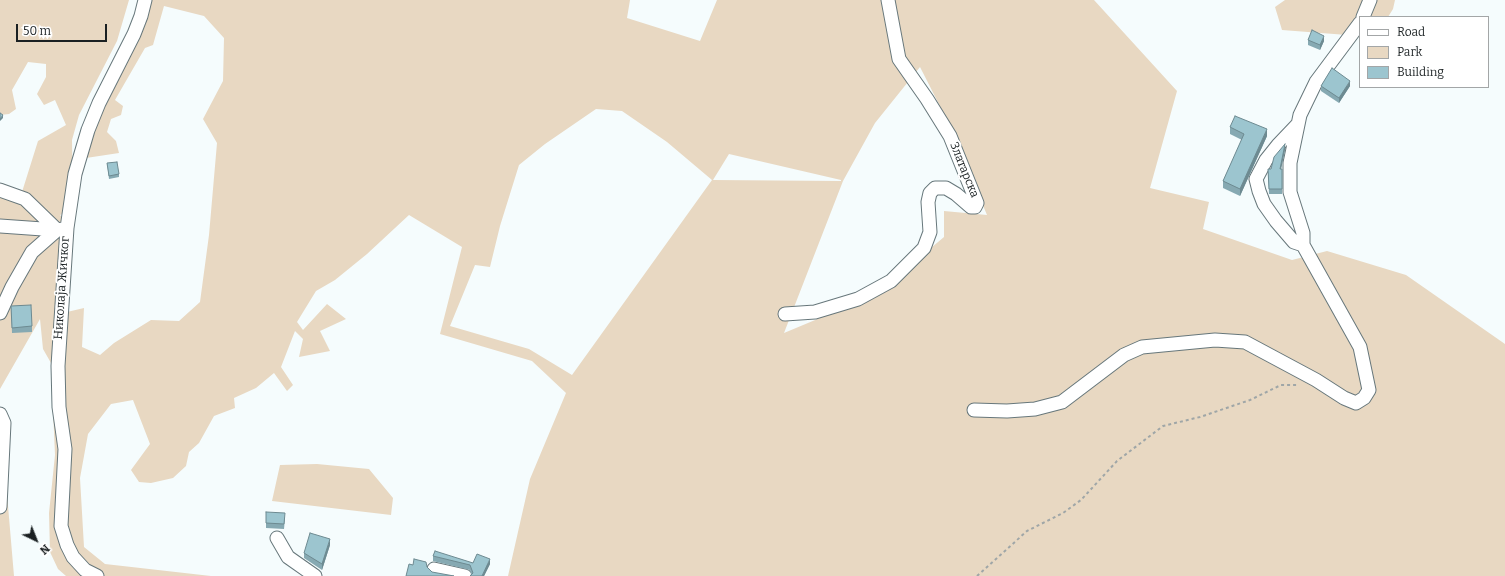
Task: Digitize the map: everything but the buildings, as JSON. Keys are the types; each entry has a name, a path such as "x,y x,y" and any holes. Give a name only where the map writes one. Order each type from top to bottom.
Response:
{"street":[{"name":"Николаја Жичког","path":"97,576 85,570 73,557 67,545 61,526 65,449 59,407 58,358 62,229 88,130 99,103 134,34 145,0"},
{"name":"Златарска","path":"785,314 815,312 837,306 858,299 892,281 924,248 930,232 928,202 930,193 935,188 946,188 964,200 970,207 975,207 977,202 950,136 927,99 898,59 888,0"},
{"path":"1363,16 1370,0"},
{"path":"974,410 1007,411 1035,409 1062,402 1124,356 1142,347 1215,340 1245,342 1316,380 1344,398 1356,403 1364,398 1369,390 1360,348 1302,245 1303,234 1290,192 1290,163 1300,116 1316,82 1359,24"},
{"path":"1298,124 1266,160 1256,179 1258,191 1264,204 1294,242 1302,245"},
{"path":"0,190 24,199 62,229"},
{"path":"0,226 62,229"},
{"path":"0,313 12,287 32,252 62,229"},
{"path":"0,414 4,423 0,507"},
{"path":"277,538 288,557 315,576"},
{"path":"434,569 465,576"}],"path":[{"path":"977,576 1027,531 1063,513 1081,500 1117,461 1164,426 1200,417 1250,400 1281,385 1302,385"}],"green space":[{"path":"0,0 129,0 117,41 79,115 72,140 73,210 60,215 72,227 67,312 84,308 82,347 100,355 114,343 151,320 179,321 200,302 209,235 217,143 203,119 223,81 224,38 204,16 164,6 153,45 145,48 115,100 123,106 121,115 111,119 107,132 116,141 119,153 86,158 94,131 148,0 630,0 627,18 700,41 717,0 1094,0 1177,91 1150,188 1209,202 1203,229 1292,260 1327,251 1406,275 1505,344 1505,576 508,576 530,479 566,393 532,361 440,334 462,247 409,215 367,254 335,280 316,291 297,322 303,330 327,304 346,319 320,331 330,351 299,357 303,339 295,331 281,367 293,385 287,391 274,373 256,388 234,398 235,408 214,416 199,443 189,452 186,466 173,478 151,483 139,482 131,470 150,444 133,400 111,404 88,434 80,478 84,547 105,564 211,576 66,576 58,569 50,552 49,513 55,455 51,363 43,349 40,319 0,389 0,190 22,192 38,141 66,125 55,100 44,105 37,94 46,77 46,64 28,62 12,90 16,109 9,114 0,115","holes":["920,67 948,122 987,215 944,211 944,237 875,295 784,333 843,181 875,123","596,109 622,111 667,142 712,180 572,375 529,349 450,326 475,265 490,267 500,226 519,165 545,144","729,154 841,180 841,181 713,180"]},
{"path":"1285,0 1395,0 1393,9 1389,16 1359,16 1359,36 1282,30 1275,7"},
{"path":"0,412 14,576 0,576"},
{"path":"317,464 369,469 393,498 391,515 272,501 280,465"}]}
